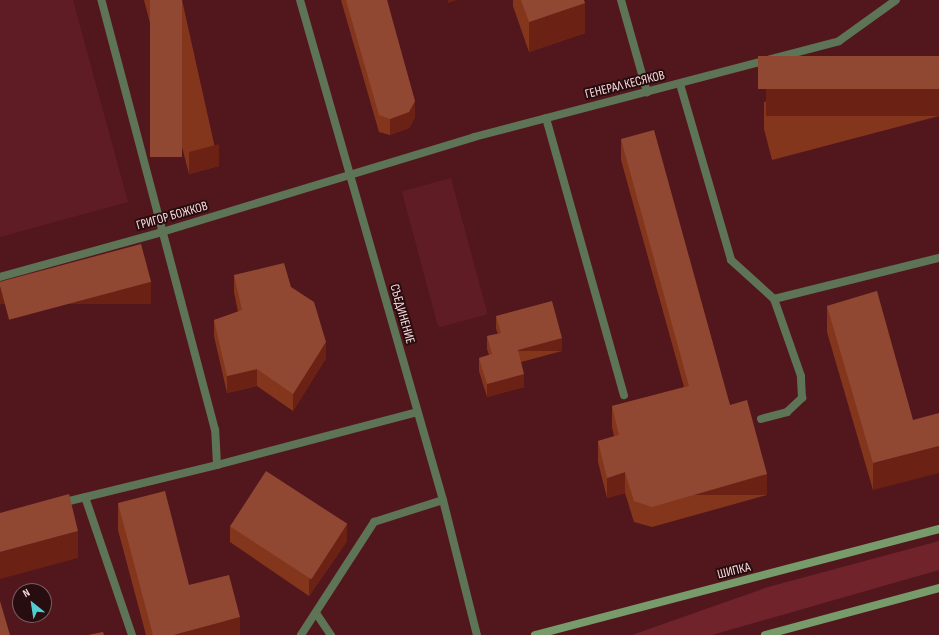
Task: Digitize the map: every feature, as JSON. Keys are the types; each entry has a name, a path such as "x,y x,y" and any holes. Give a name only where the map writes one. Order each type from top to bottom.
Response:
{"main road":[{"name":"ШИПКА","path":"535,635 939,529"},
{"path":"765,635 939,588"}],"street":[{"path":"100,0 215,430 217,465"},
{"name":"СЪЕДИНЕНИЕ","path":"300,0 443,500 478,635"},
{"path":"621,0 647,92"},
{"name":"ГЕНЕРАЛ КЕСЯКОВ","path":"350,175 546,118 839,41 896,0"},
{"path":"680,84 731,260 774,299 801,376 802,398 787,412 761,419"},
{"path":"546,118 624,395"},
{"name":"ГРИГОР БОЖКОВ","path":"0,277 162,232 350,175"},
{"path":"774,299 939,258"},
{"path":"54,504 217,465 417,412"},
{"path":"85,497 132,635"},
{"path":"301,635 374,522 443,500"},
{"path":"316,613 331,635"}],"shaded area":[{"path":"0,0 73,0 128,202 0,237"},
{"path":"451,178 487,314 438,327 402,191"},
{"path":"939,541 939,570 712,635 632,635 768,587"}],"building":[{"path":"150,0 182,0 182,157 150,157"},
{"path":"346,0 387,0 415,101 409,112 390,119 379,115"},
{"path":"521,0 584,0 585,3 529,22"},
{"path":"758,56 939,56 939,89 758,89"},
{"path":"654,130 730,405 747,400 767,474 652,507 634,501 625,472 607,478 598,441 619,435 612,406 689,386 621,139"},
{"path":"141,244 151,282 9,320 0,282"},
{"path":"284,263 291,287 314,302 326,342 293,394 257,369 227,376 214,320 242,310 234,275"},
{"path":"877,291 913,420 939,413 939,446 873,463 827,306"},
{"path":"552,301 562,338 518,350 524,374 487,384 479,358 492,354 487,336 501,333 496,316"},
{"path":"266,471 347,524 311,579 230,526"},
{"path":"165,491 189,585 229,575 240,617 173,635 153,635 118,503"},
{"path":"69,494 78,531 0,552 0,513"},
{"path":"0,601 10,635 0,635"},
{"path":"103,632 104,635 88,635"}]}
